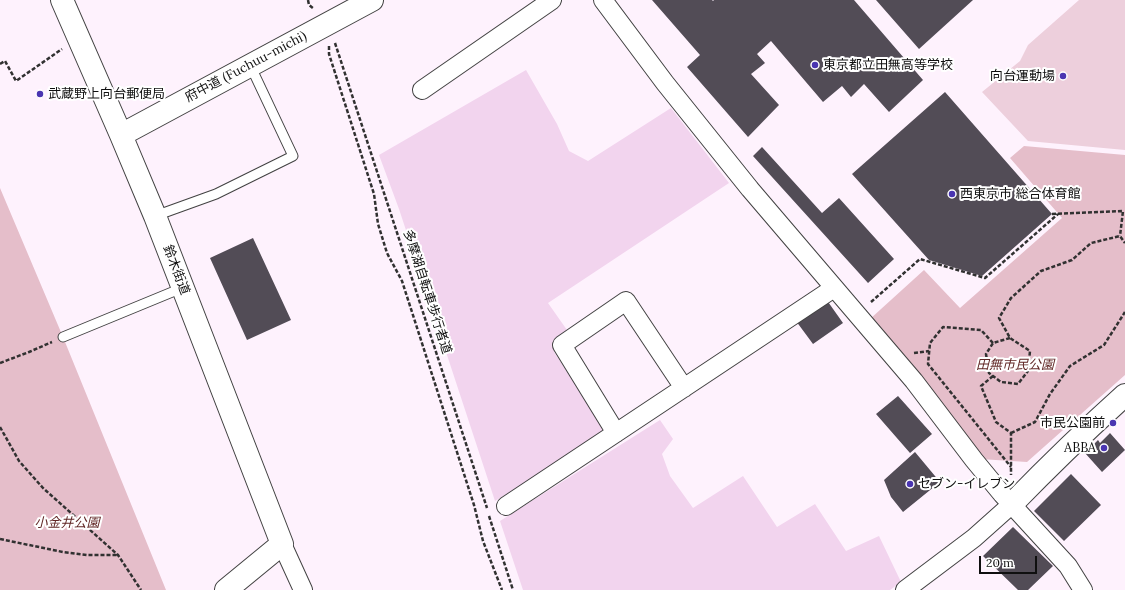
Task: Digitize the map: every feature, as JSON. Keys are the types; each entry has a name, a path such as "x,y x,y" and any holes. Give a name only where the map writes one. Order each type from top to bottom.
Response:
{"street":[{"name":"鈴木街道","path":"62,0 122,135 155,216 282,544"},
{"name":"府中道 (Fuchuu-michi)","path":"122,135 372,0"},
{"path":"422,90 552,0"},
{"path":"603,0 665,83 736,172 914,381 974,460 1011,505 1068,566 1083,590"},
{"path":"506,506 834,288"},
{"path":"616,433 562,345 626,301 684,388"},
{"path":"906,590 974,538 1011,505 1084,432 1125,395"},
{"path":"226,590 282,544 303,590"}],"lane":[{"path":"155,216 216,194 293,156 250,65"},
{"path":"63,337 182,288"}],"path":[{"path":"329,23 329,54 374,194 378,224 387,252 402,281 474,505 483,542 502,590"},
{"name":"多摩湖自転車歩行者道","path":"329,23 513,590"},
{"path":"0,64 5,61 16,81 79,38"},
{"path":"1052,214 1124,211 1120,236 1125,243"},
{"path":"857,315 920,259 985,278 1058,214"},
{"path":"1010,338 993,344 986,354 989,372 1001,382 1018,384 1028,371 1030,351 1010,338 999,318 1011,298 1041,271 1072,260 1091,243 1120,236"},
{"path":"1011,433 1035,422 1050,394 1070,366 1104,345 1125,312"},
{"path":"993,344 981,330 943,328 930,343 928,364 1011,467"},
{"path":"0,363 63,337"},
{"path":"993,376 981,386 996,422 1011,433"},
{"path":"0,427 19,460 43,488 118,555 141,590"},
{"path":"1011,433 1011,482"},
{"path":"0,539 63,552 118,555"}],"shaded area":[{"name":"向台運動場","path":"1079,0 1125,0 1125,150 1028,141 982,92 1020,61 1028,45"},
{"path":"526,70 557,124 569,151 588,161 671,108 729,183 548,303 567,330 559,336 554,352 603,426 601,436 495,501 399,209 379,155"},
{"path":"660,420 673,439 662,454 670,476 693,508 743,476 777,527 815,504 846,551 879,536 901,582 890,590 523,590 500,521"}],"green space":[{"name":"田無市民公園","path":"1024,146 1125,155 1125,375 1027,462 980,459 870,319 924,270 960,308 1062,218 1010,158"},
{"name":"小金井公園","path":"0,188 63,337 166,590 0,590"}],"building":[{"path":"652,0 854,0 923,80 889,112 864,84 851,97 842,86 823,102 771,41 757,54 765,63 751,74 779,105 748,137 687,67 700,55"},
{"path":"876,0 973,0 919,49"},
{"name":"西東京市 総合体育館","path":"945,92 1052,214 982,276 929,260 852,174"},
{"path":"762,147 822,213 839,198 894,259 868,283 753,156"},
{"path":"253,238 291,320 247,340 210,258"},
{"path":"826,299 843,323 813,344 796,321"},
{"path":"898,396 932,434 910,453 876,414"},
{"path":"1110,433 1125,450 1102,472 1085,453 1098,440 1100,443"},
{"path":"915,452 940,482 903,512 891,497 884,480"},
{"path":"1071,474 1101,505 1064,541 1034,511"},
{"path":"1013,527 1053,566 1028,590 1018,590 983,556"}],"place":[{"name":"東京都立田無高等学校","path":"815,65"},
{"name":"向台運動場","path":"1063,76"},
{"name":"武蔵野上向台郵便局","path":"40,94"},
{"name":"西東京市 総合体育館","path":"952,194"},
{"name":"市民公園前","path":"1113,423"},
{"name":"ABBA","path":"1104,448"},
{"name":"セブン-イレブン","path":"910,484"}]}
